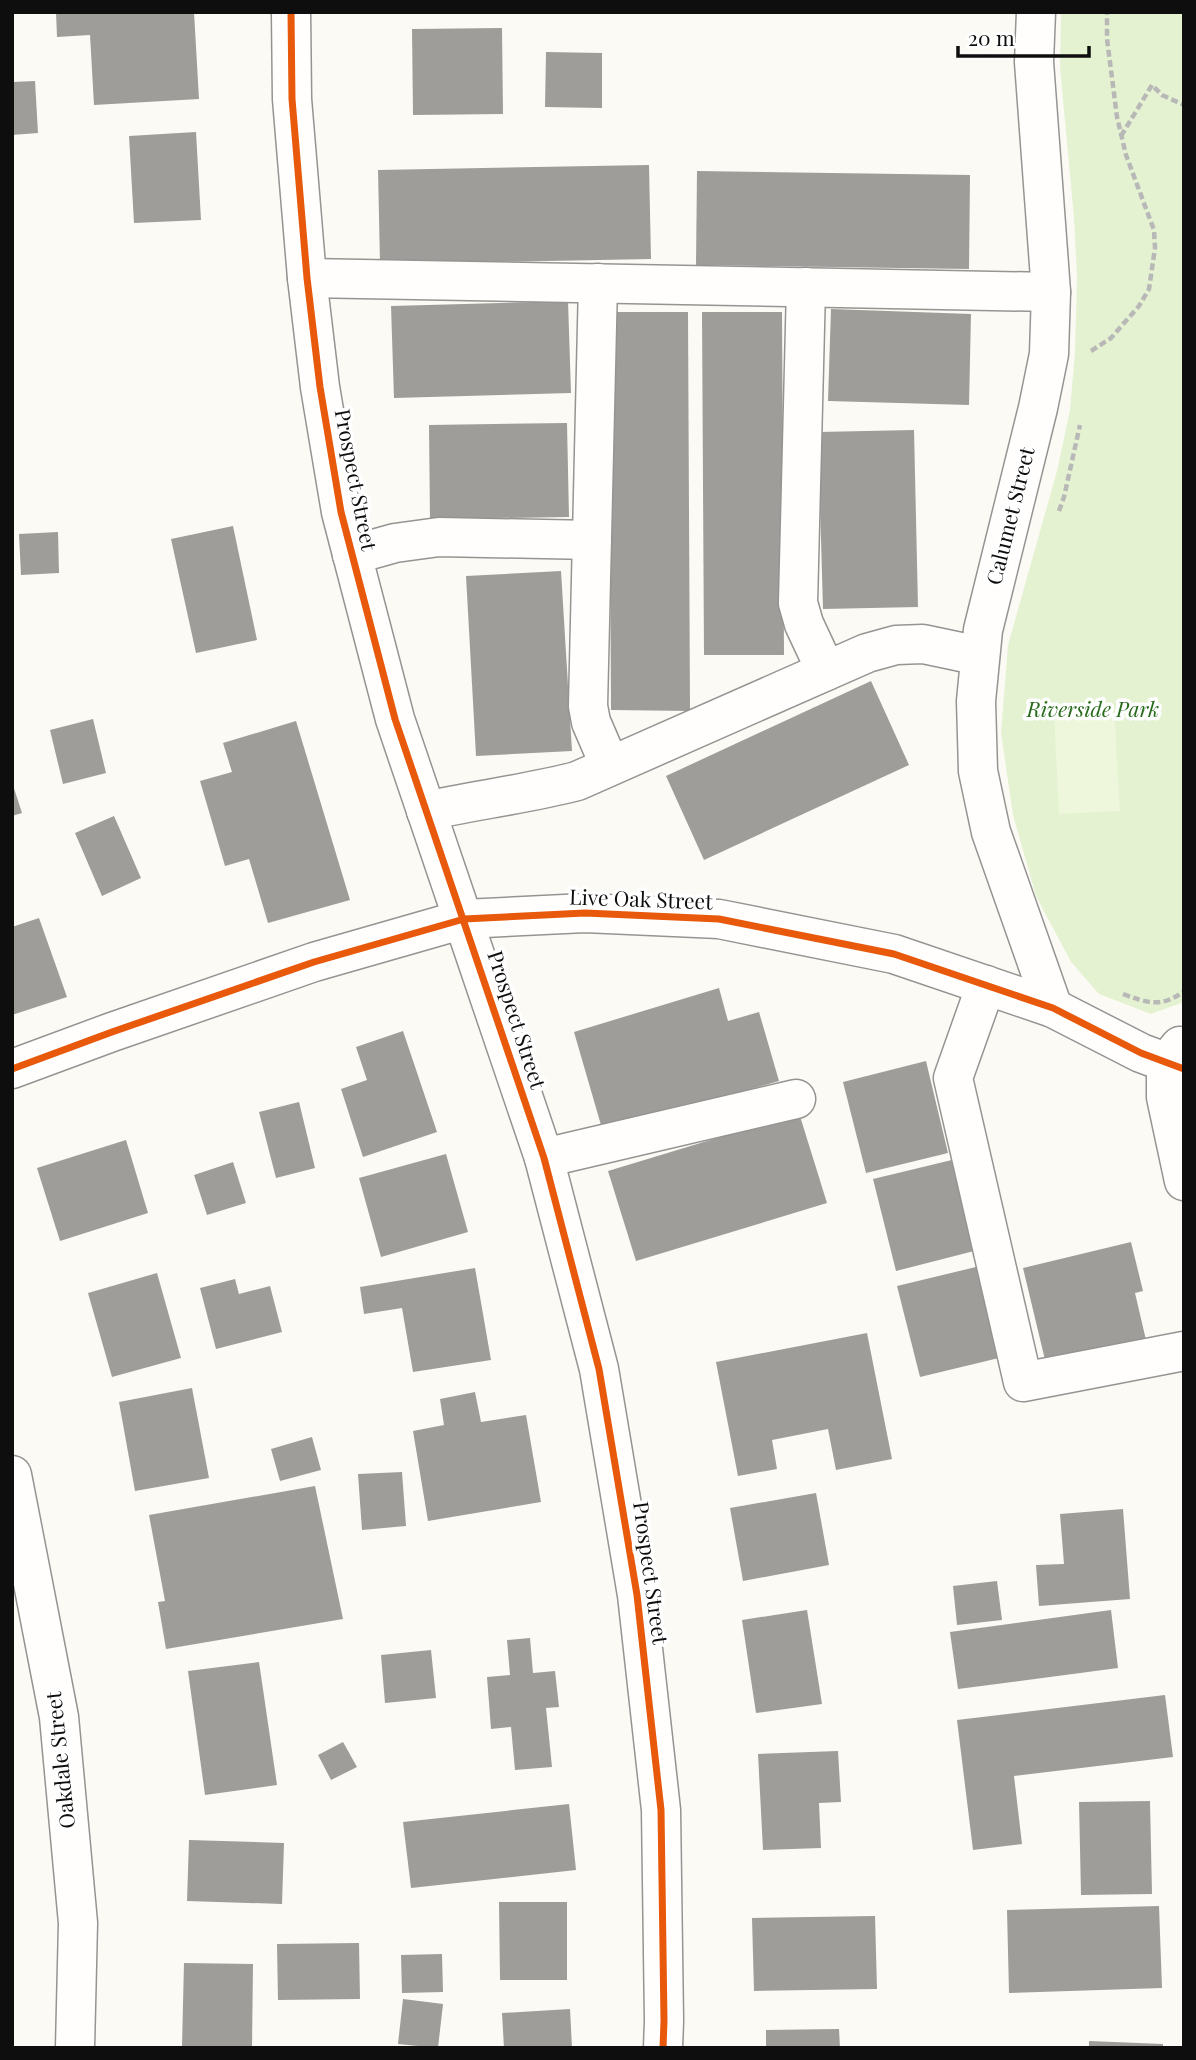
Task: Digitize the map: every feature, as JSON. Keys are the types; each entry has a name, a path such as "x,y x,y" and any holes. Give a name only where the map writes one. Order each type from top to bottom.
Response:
{"street":[{"name":"Prospect Street","path":"292,12 292,99 307,278 320,387 341,512 395,719 544,1158 599,1369 637,1595 661,1810 663,2048"},
{"name":"Calumet Street","path":"1036,12 1034,62 1051,292 1049,354 983,630 976,701 978,771 991,832 1053,1009"},
{"path":"307,278 1051,292"},
{"path":"598,283 588,706 591,722 610,766"},
{"path":"806,287 798,603 804,624 826,671"},
{"path":"352,555 395,543 439,537 592,540"},
{"path":"426,811 577,781 867,653 896,645 923,644 980,656"},
{"name":"Live Oak Street","path":"12,1069 314,962 464,919 585,913 719,919 894,954 1053,1009 1142,1053 1178,1058"},
{"path":"986,985 953,1078 1023,1382 1184,1351"},
{"path":"1178,1058 1166,1097 1184,1181"},
{"path":"544,1158 796,1099"},
{"name":"Oakdale Street","path":"12,1475 59,1717 78,1923 75,2048"}],"path":[{"path":"1049,354 1084,354 1111,338 1139,306 1149,289 1154,266 1154,230 1121,136 1112,85 1107,12"},
{"path":"1121,136 1152,85 1163,95 1184,105"},
{"path":"1089,339 1089,352"},
{"path":"1055,521 1064,497 1081,415"},
{"path":"1120,992 1142,1001 1159,1004 1184,991"}],"green space":[{"name":"Riverside Park","path":"1061,12 1184,12 1184,1002 1151,1014 1099,994 1071,962 1036,896 1013,815 1001,733 1008,645 1057,471 1070,410 1075,352 1077,277 1060,67"},
{"path":"1114,710 1120,811 1059,814 1054,713"}],"building":[{"path":"56,12 194,12 199,99 94,105 90,35 57,37"},
{"path":"502,28 503,114 413,115 412,29"},
{"path":"546,52 602,53 602,108 545,107"},
{"path":"35,81 38,133 12,135 12,82"},
{"path":"196,132 201,220 134,223 129,136"},
{"path":"649,165 651,259 380,264 378,170"},
{"path":"697,171 970,175 969,269 696,265"},
{"path":"568,301 571,393 394,398 391,306"},
{"path":"831,309 971,314 969,405 828,401"},
{"path":"609,312 688,312 690,711 611,710"},
{"path":"702,312 782,312 784,655 704,655"},
{"path":"567,423 569,517 430,519 429,425"},
{"path":"914,430 918,607 823,609 818,432"},
{"path":"233,526 257,640 196,653 171,539"},
{"path":"58,532 59,573 21,575 19,534"},
{"path":"561,571 572,751 476,756 466,576"},
{"path":"871,681 909,765 704,860 666,776"},
{"path":"93,719 106,773 63,784 50,730"},
{"path":"296,721 350,900 268,923 249,859 225,866 200,781 232,772 223,743"},
{"path":"12,782 22,813 12,816"},
{"path":"114,816 141,878 102,896 75,833"},
{"path":"39,918 67,997 12,1015 12,927"},
{"path":"719,988 728,1021 759,1012 779,1081 603,1132 574,1032"},
{"path":"403,1031 437,1132 363,1157 341,1089 367,1080 356,1047"},
{"path":"926,1061 948,1153 866,1173 843,1082"},
{"path":"299,1102 315,1168 276,1178 259,1112"},
{"path":"799,1113 827,1203 636,1261 608,1171"},
{"path":"126,1140 148,1213 60,1241 37,1168"},
{"path":"446,1154 468,1232 381,1257 359,1178"},
{"path":"956,1159 978,1250 896,1271 873,1179"},
{"path":"233,1162 246,1203 207,1215 194,1175"},
{"path":"1131,1242 1143,1291 1135,1293 1146,1340 1046,1364 1023,1268"},
{"path":"980,1266 1003,1357 920,1377 897,1286"},
{"path":"475,1268 491,1360 413,1372 402,1308 364,1314 360,1287"},
{"path":"157,1273 181,1358 112,1377 88,1293"},
{"path":"235,1279 239,1294 270,1286 282,1332 216,1349 200,1288"},
{"path":"867,1333 892,1459 836,1470 828,1429 772,1440 777,1469 738,1476 716,1362"},
{"path":"192,1388 209,1478 135,1491 119,1402"},
{"path":"475,1392 481,1422 526,1415 541,1502 428,1521 413,1431 444,1425 440,1399"},
{"path":"312,1437 321,1470 280,1481 271,1449"},
{"path":"402,1472 406,1526 362,1530 358,1474"},
{"path":"315,1486 343,1619 166,1649 158,1602 165,1601 149,1515"},
{"path":"816,1493 829,1565 743,1581 730,1508"},
{"path":"1123,1509 1130,1599 1039,1606 1036,1565 1064,1564 1060,1514"},
{"path":"997,1581 1002,1620 957,1625 953,1586"},
{"path":"807,1610 822,1704 756,1713 742,1620"},
{"path":"1111,1610 1118,1668 958,1689 950,1632"},
{"path":"530,1638 533,1673 555,1671 559,1707 546,1708 552,1767 515,1770 511,1727 491,1729 487,1677 510,1675 507,1640"},
{"path":"431,1650 436,1698 385,1703 381,1655"},
{"path":"259,1662 277,1785 205,1795 188,1671"},
{"path":"1165,1695 1173,1757 1014,1776 1022,1844 973,1850 957,1720"},
{"path":"343,1742 357,1767 331,1780 318,1755"},
{"path":"838,1751 841,1802 819,1803 821,1848 763,1850 758,1754"},
{"path":"1150,1801 1152,1894 1081,1895 1079,1802"},
{"path":"569,1804 576,1870 411,1888 403,1822"},
{"path":"189,1840 284,1843 282,1904 187,1901"},
{"path":"499,1902 567,1902 567,1980 500,1980"},
{"path":"1159,1906 1162,1988 1009,1993 1007,1910"},
{"path":"875,1916 877,1989 754,1991 752,1918"},
{"path":"359,1943 360,1999 278,2000 277,1944"},
{"path":"442,1954 443,1992 402,1993 401,1955"},
{"path":"184,1963 253,1964 252,2048 182,2047"},
{"path":"403,1999 443,2004 438,2048 398,2044"},
{"path":"570,2009 572,2048 504,2048 502,2013"},
{"path":"839,2029 840,2048 766,2048 766,2030"},
{"path":"1089,2041 1163,2044 1163,2048 1089,2048"}],"cycle path":[{"path":"291,12 292,99 307,278 320,387 341,512 395,719 544,1158 599,1369 637,1595 661,1810 663,2048"},
{"path":"12,1069 314,962 464,919 585,913 719,919 894,954 1053,1008 1141,1053 1184,1069"}]}
